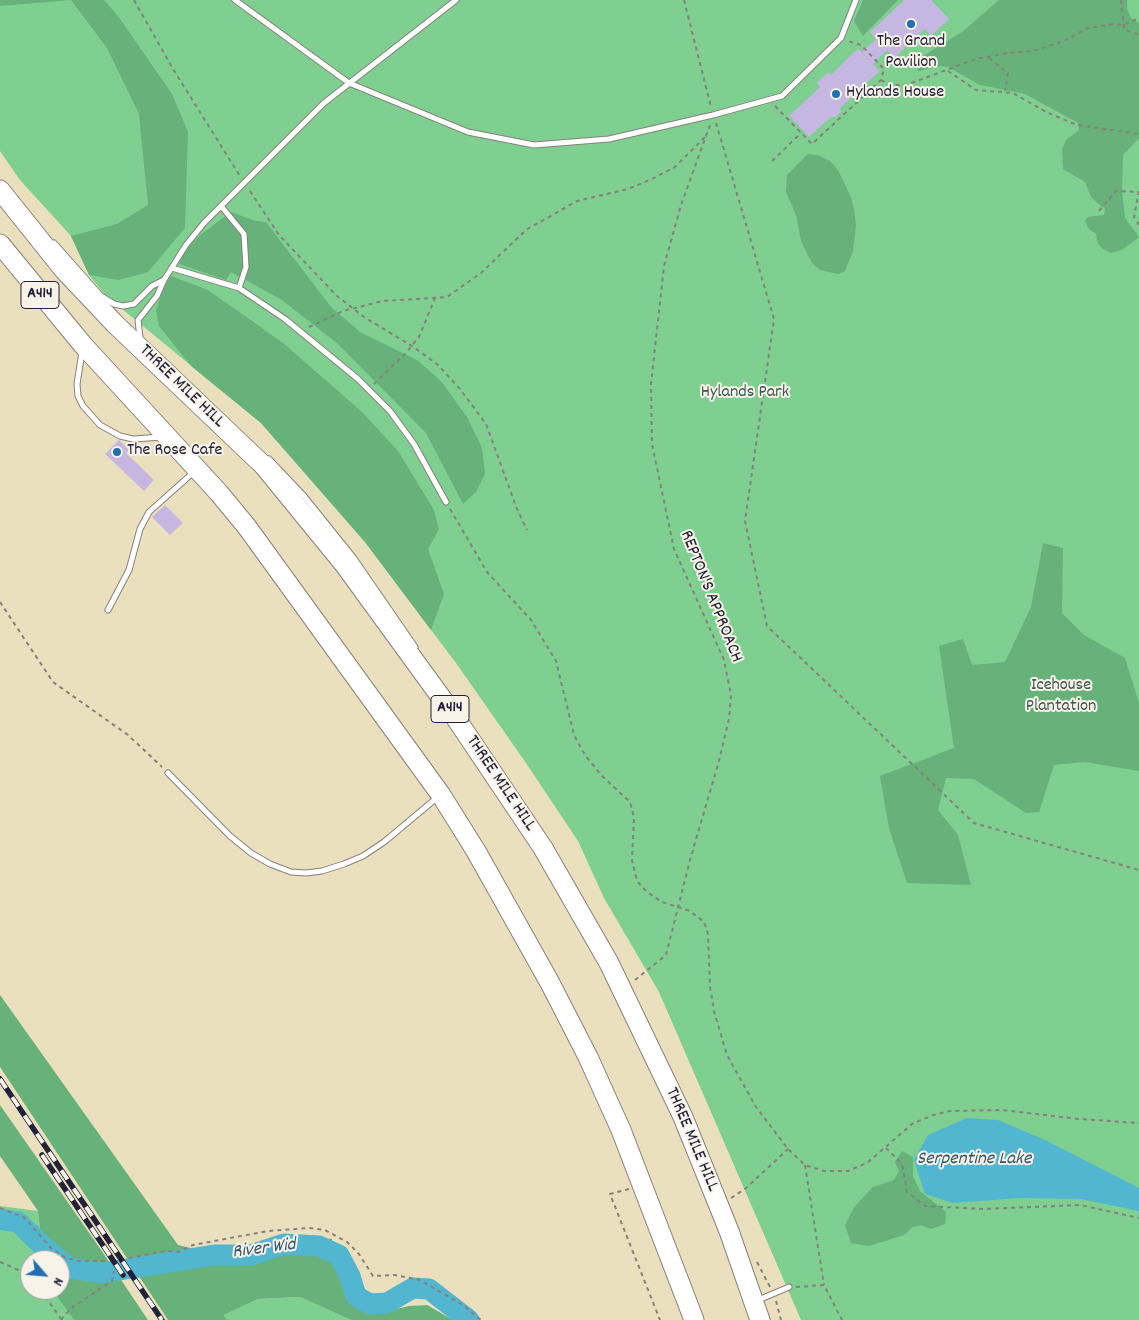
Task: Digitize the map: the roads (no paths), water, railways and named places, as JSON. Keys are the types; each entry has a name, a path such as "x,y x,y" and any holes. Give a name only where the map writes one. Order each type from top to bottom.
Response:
{"highway":[{"name":"THREE MILE HILL","path":"6,193 64,270 115,324 146,352 195,403 264,466 344,564 451,710 543,848 613,971 650,1044 686,1125 726,1224 760,1320"},
{"name":"A414","path":"0,244 83,345 197,469 272,559 441,794 476,851 567,1016 611,1106 694,1320"}],"lane":[{"path":"235,0 349,83 468,132 534,145 609,139 713,115 782,96 841,38 856,0"},
{"path":"146,352 139,335 138,320 157,296 164,280 186,245 317,110 456,0"},
{"path":"0,184 6,193"},
{"path":"222,206 244,234 246,267 239,288"},
{"path":"49,236 108,302 123,306 134,304 152,286 164,280"},
{"path":"172,268 239,288 302,332 367,388 390,411 414,444 446,502"},
{"path":"83,345 77,384 78,396 83,406 100,425 120,436 134,439 167,436"},
{"path":"195,403 255,448"},
{"path":"262,453 304,496 343,544 401,623 421,656"},
{"path":"108,610 129,570 140,529 149,512 197,469"},
{"path":"426,665 451,710"},
{"path":"168,772 230,836 251,853 284,870 306,873 344,864 363,856 384,842 441,794"},
{"path":"754,1302 789,1287"}],"water":[{"name":"Serpentine Lake","path":"967,1118 998,1120 1045,1140 1139,1188 1139,1211 1081,1199 1020,1198 953,1203 925,1194 914,1160 928,1135"}],"waterway":[{"name":"River Wid","path":"0,1219 18,1222 47,1250 70,1268 101,1273 214,1255 251,1255 284,1244 319,1246 339,1255 350,1276 356,1296 370,1304 387,1303 413,1288 429,1289 469,1320"}],"railway":[{"path":"0,1079 162,1320"},
{"path":"42,1155 123,1275"}],"place":[{"name":"The Grand Pavilion","path":"911,24"},
{"name":"Hylands House","path":"836,94"},
{"name":"The Rose Cafe","path":"117,452"}],"park label":[{"name":"Hylands Park","path":"745,394"},
{"name":"Icehouse Plantation","path":"1061,698"}]}
